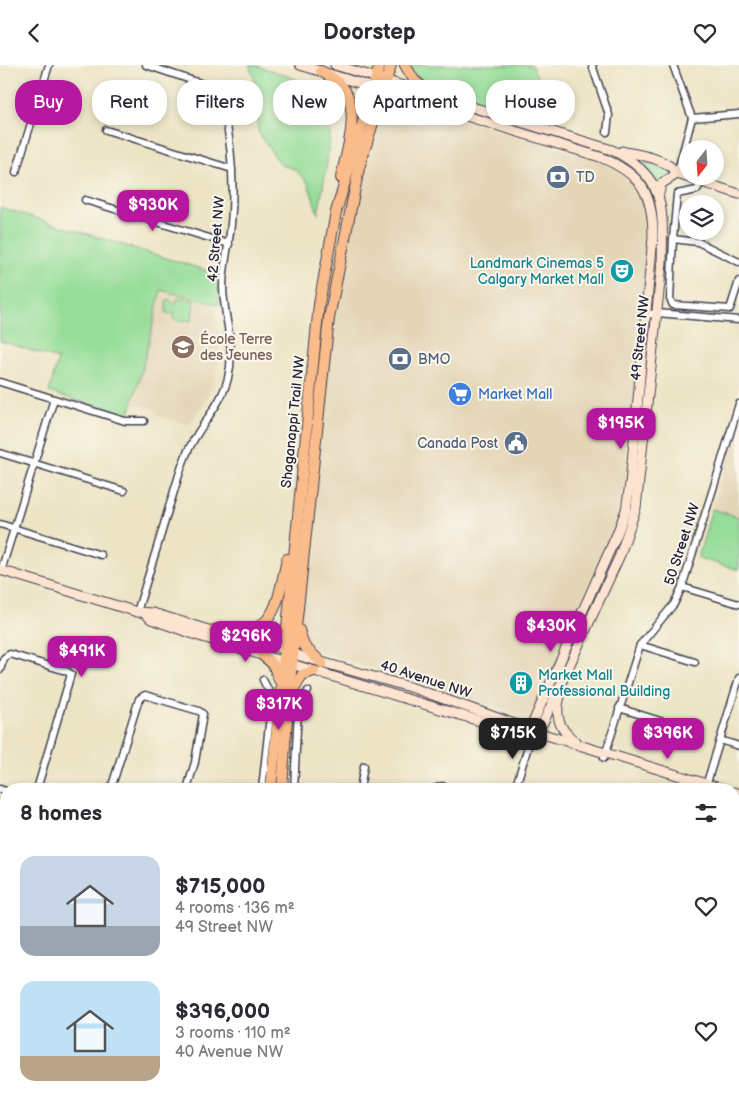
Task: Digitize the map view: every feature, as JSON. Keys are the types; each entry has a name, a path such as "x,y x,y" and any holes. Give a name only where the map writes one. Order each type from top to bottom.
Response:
{"main road":[{"name":"Shaganappi Trail NW","path":"380,65 380,80"},
{"name":"Shaganappi Trail NW","path":"382,80 391,65"},
{"path":"405,65 414,80"},
{"path":"321,71 340,84 351,104 350,130 335,206 336,212"},
{"name":"Shaganappi Trail NW","path":"282,783 296,517 319,303 336,212 366,125"},
{"name":"Shaganappi Trail NW","path":"289,652 297,625 326,338 340,258 370,125"},
{"path":"353,198 359,191 378,125"},
{"path":"214,630 234,633 249,631 260,626 272,614 279,598 296,517"},
{"path":"297,625 304,646 322,663"},
{"path":"262,655 275,667 280,686"},
{"name":"Shaganappi Trail NW","path":"272,783 280,686 288,663"},
{"path":"288,702 299,678 304,674 314,671"}],"street":[{"path":"16,172 49,65"},
{"name":"42 Street NW","path":"142,613 186,454 221,398 228,379 232,344 224,297 223,277 229,244 232,209 232,169 222,104 215,91 205,84 146,65"},
{"path":"300,65 362,80"},
{"path":"335,65 371,80"},
{"path":"592,65 610,115 607,133"},
{"path":"659,194 661,184 677,174 692,117 673,65"},
{"path":"476,108 612,150 665,164 674,169 677,174"},
{"path":"692,117 739,114"},
{"name":"49 Street NW","path":"476,118 600,157 631,173 646,193 653,221 630,484 626,510 533,733 517,783"},
{"path":"106,130 232,169"},
{"name":"49 Street NW","path":"533,733 564,678 620,555 636,508 657,313 663,228 659,194 649,178 636,165 612,150"},
{"path":"700,185 697,190 678,194 673,239 670,299 673,305 730,309 739,281"},
{"path":"710,185 739,194"},
{"path":"84,200 229,244"},
{"path":"673,239 698,242 739,262"},
{"path":"646,312 739,320"},
{"path":"0,382 125,421 144,421"},
{"path":"1,571 54,399"},
{"name":"50 Street NW","path":"605,755 640,645 674,603 682,587 739,405"},
{"path":"0,453 124,491"},
{"path":"0,524 101,555"},
{"name":"40 Avenue NW","path":"1,571 142,613 153,613 401,685 533,733 579,744 605,755"},
{"path":"682,587 739,605"},
{"name":"40 Avenue NW","path":"142,613 164,624 262,655 533,733 693,783"},
{"path":"640,645 695,662"},
{"path":"0,670 4,658 10,654 71,674 39,783"},
{"path":"564,678 558,705 558,718 565,732 579,744"},
{"path":"707,783 739,678"},
{"path":"263,680 272,697 263,783"},
{"path":"294,783 298,709 308,691"},
{"path":"113,783 139,699 145,695 199,711 203,714 195,762 189,783"},
{"path":"619,709 673,725"},
{"path":"720,740 739,746"},
{"path":"361,783 364,766"}],"shaded area":[{"path":"476,124 601,162 624,172 641,191 648,213 649,237 643,300 637,323 633,398 626,450 628,478 619,519 583,595 577,613 573,616 576,617 530,718 311,649 300,630 333,320 344,250 380,125"},
{"name":"École Terre des Jeunes","path":"161,290 213,304 219,335 219,358 214,382 204,404 188,425 158,416 156,411 148,406 132,405"},
{"path":"739,425 739,517 712,509"}],"green space":[{"path":"249,65 255,65 298,80 273,80 273,125 330,125 330,138 318,214 308,183 295,169 281,165 258,132 258,125 263,125 263,80 255,80"},
{"path":"409,65 532,65 538,80 486,80 486,108 476,105 476,80 420,80"},
{"path":"545,125 556,125 555,128"},
{"path":"633,158 673,172 658,185"},
{"path":"0,207 218,274 219,305 161,290 142,370 129,414 123,415 49,392 58,359 0,341"},
{"path":"169,299 175,305 177,299 194,300 192,321 185,320 182,322 173,319 174,314 166,313 166,302"},
{"path":"712,509 739,517 739,570 698,558"}],"place":[{"name":"TD","path":"558,177"},
{"name":"Landmark Cinemas 5 Calgary Market Mall","path":"622,271"},
{"name":"École Terre des Jeunes","path":"183,347"},
{"name":"BMO","path":"400,359"},
{"name":"Market Mall","path":"460,394"},
{"name":"Canada Post","path":"516,443"},
{"name":"Market Mall Professional Building","path":"521,683"}]}
